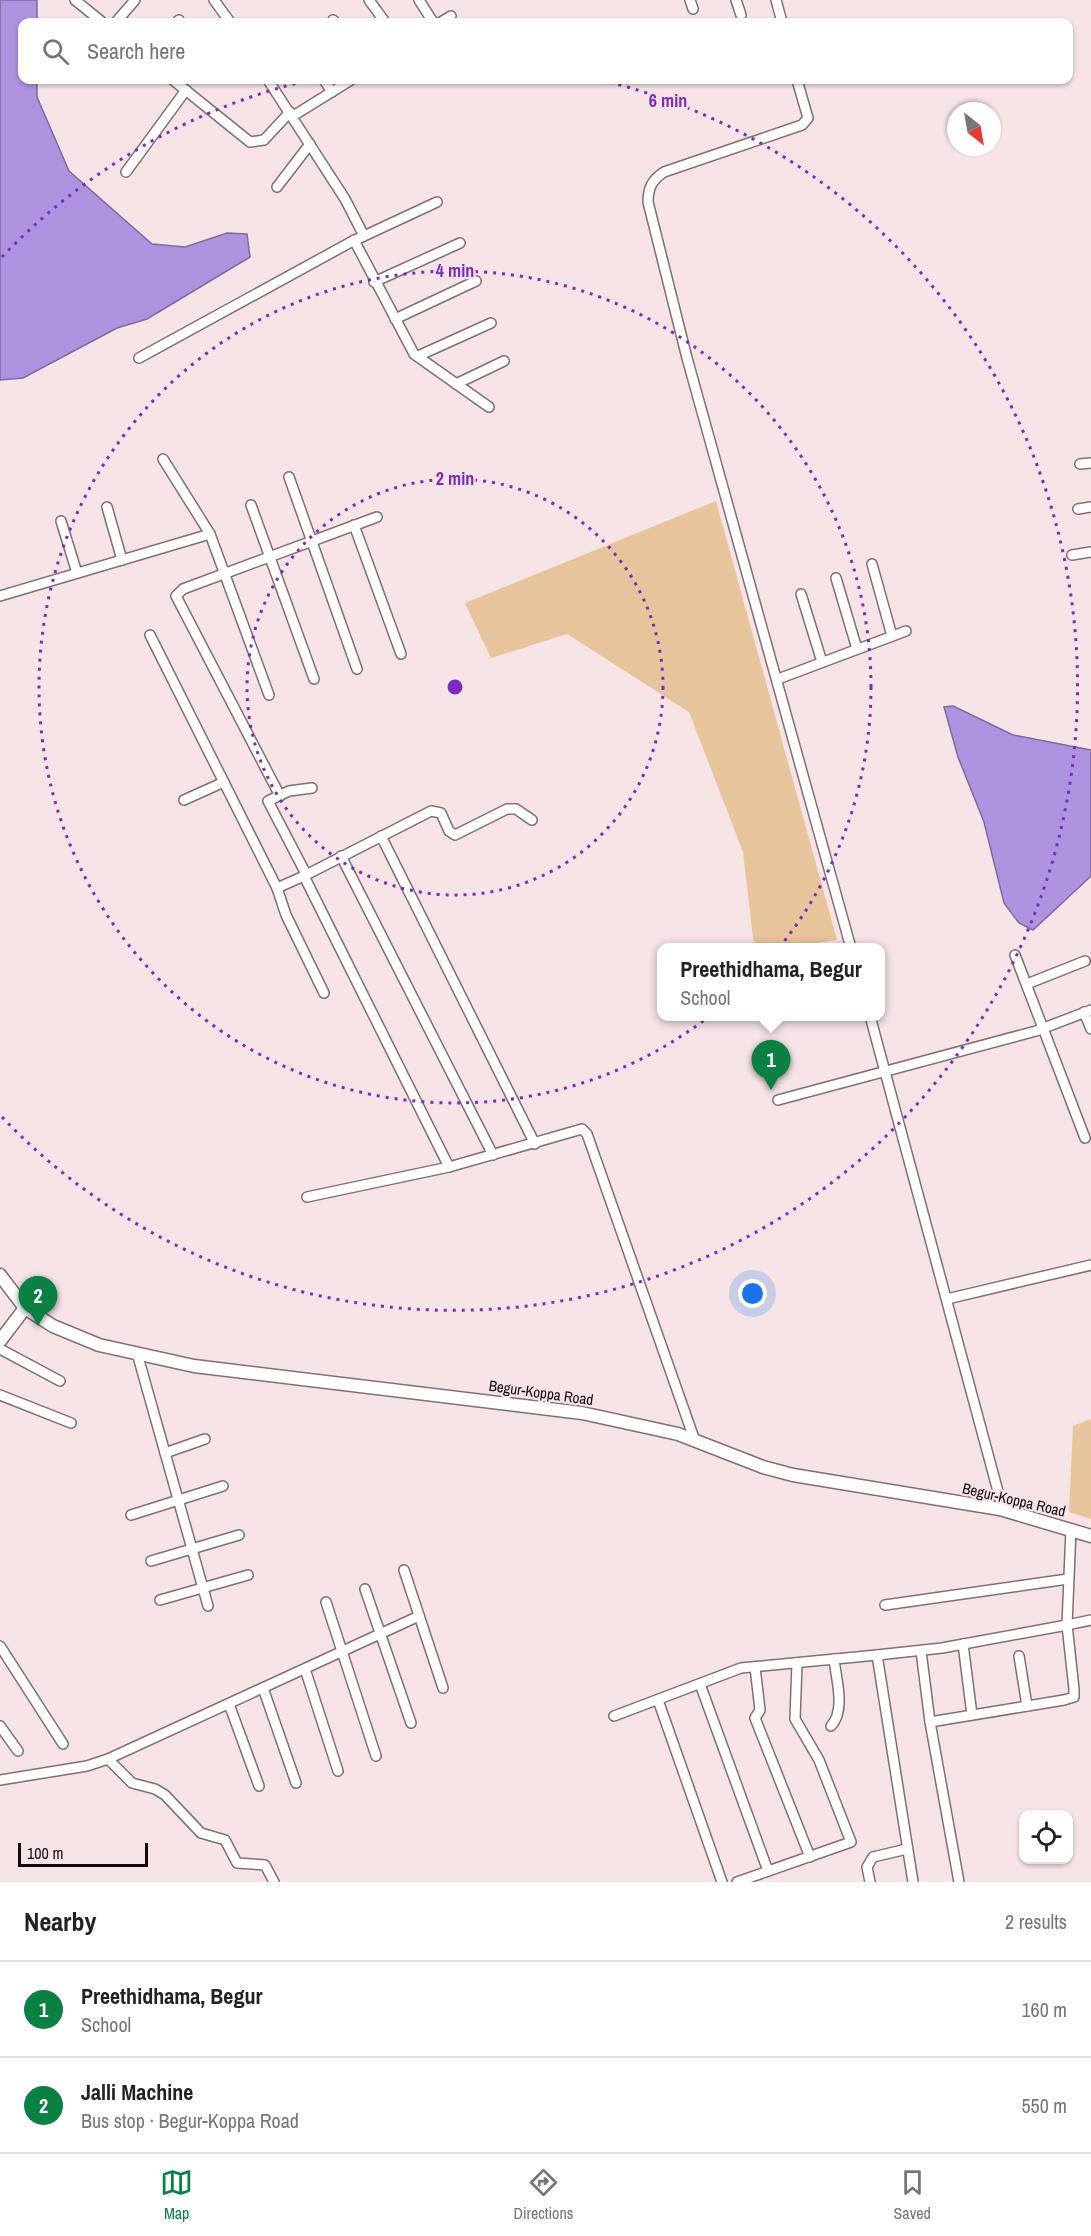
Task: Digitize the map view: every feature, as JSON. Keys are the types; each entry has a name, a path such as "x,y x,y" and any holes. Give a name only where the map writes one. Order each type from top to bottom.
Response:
{"main road":[{"name":"Begur-Koppa Road","path":"0,1275 25,1308 74,1336 99,1345 194,1366 582,1413 678,1434 763,1467 793,1475 1004,1510 1071,1528 1091,1536"},
{"path":"0,1341 25,1308"}],"street":[{"path":"75,0 97,18"},
{"path":"119,18 135,0"},
{"path":"214,0 227,18"},
{"path":"369,0 382,18"},
{"path":"419,0 430,18"},
{"path":"736,0 741,15"},
{"path":"776,0 781,18"},
{"path":"178,84 254,143 264,140 292,114 345,84"},
{"path":"271,84 345,199 364,236"},
{"path":"327,84 332,92"},
{"path":"798,84 807,118 802,125 684,163 654,178 648,190 648,202 673,304 850,943"},
{"path":"126,172 186,90"},
{"path":"277,187 310,144"},
{"path":"139,358 354,240 437,202"},
{"path":"354,240 374,282 418,357 489,407"},
{"path":"374,282 460,243"},
{"path":"395,319 476,281"},
{"path":"418,357 490,323"},
{"path":"456,384 504,360"},
{"path":"164,459 210,534 269,695"},
{"path":"1080,465 1091,463"},
{"path":"289,477 357,669"},
{"path":"251,505 314,680"},
{"path":"107,507 122,560"},
{"path":"1078,509 1091,507"},
{"path":"280,796 176,596 183,589 377,517"},
{"path":"61,521 77,573"},
{"path":"354,525 401,654"},
{"path":"0,596 210,534"},
{"path":"1071,555 1091,552"},
{"path":"872,564 892,636"},
{"path":"836,578 857,649"},
{"path":"801,594 822,662"},
{"path":"778,679 906,631"},
{"path":"150,635 277,888 286,915 324,993"},
{"path":"184,800 224,782"},
{"path":"312,788 289,791 268,801 449,1167"},
{"path":"277,888 431,811 441,813 449,831 455,835 507,809 516,809 532,820"},
{"path":"381,836 535,1144"},
{"path":"341,856 493,1155"},
{"path":"1016,955 1085,1138"},
{"path":"1027,984 1085,961"},
{"path":"778,1100 1044,1028 1088,1011 1091,1029"},
{"path":"871,1021 1004,1510"},
{"path":"307,1197 449,1167 535,1144 579,1129 587,1134 695,1441"},
{"path":"947,1299 1091,1265"},
{"path":"0,1349 60,1381"},
{"path":"137,1353 208,1606"},
{"path":"0,1395 71,1423"},
{"path":"165,1453 205,1439"},
{"path":"131,1515 223,1486"},
{"path":"930,1722 1074,1697 1067,1625 1071,1528"},
{"path":"151,1561 239,1535"},
{"path":"404,1570 443,1688"},
{"path":"160,1600 248,1575"},
{"path":"885,1605 1068,1579"},
{"path":"366,1589 411,1724"},
{"path":"326,1602 376,1756"},
{"path":"0,1780 87,1766 108,1759 419,1616"},
{"path":"614,1716 741,1668 921,1650 1091,1620"},
{"path":"963,1644 972,1715"},
{"path":"0,1646 63,1744"},
{"path":"921,1650 930,1722 959,1882"},
{"path":"877,1655 913,1882"},
{"path":"1018,1656 1027,1706"},
{"path":"831,1726 836,1721 839,1707 834,1659"},
{"path":"738,1882 851,1842 819,1760 795,1719 797,1663"},
{"path":"755,1667 760,1710 756,1718 810,1857"},
{"path":"305,1669 338,1771"},
{"path":"700,1684 768,1871"},
{"path":"263,1688 296,1783"},
{"path":"658,1700 722,1882"},
{"path":"229,1704 259,1786"},
{"path":"0,1726 18,1751"},
{"path":"108,1759 132,1783 155,1789 165,1795 201,1833 225,1840 237,1863 265,1865 274,1882"},
{"path":"870,1882 867,1867 873,1857 907,1849"}],"shaded area":[{"path":"0,0 37,0 37,18 18,18 18,84 37,84 37,97 69,171 152,244 185,247 227,233 247,234 250,257 147,319 117,328 23,378 0,380"},
{"path":"716,501 837,940 817,943 754,943 743,852 689,712 567,634 491,658 465,603"},
{"path":"953,706 1013,735 1091,750 1091,876 1033,930 1019,923 1004,903 984,822 958,757 944,707"},
{"path":"1091,1419 1091,1519 1069,1512 1073,1426"}],"place":[{"name":"Preethidhama, Begur","path":"771,1090"},
{"name":"Jalli Machine","path":"38,1326"}]}
